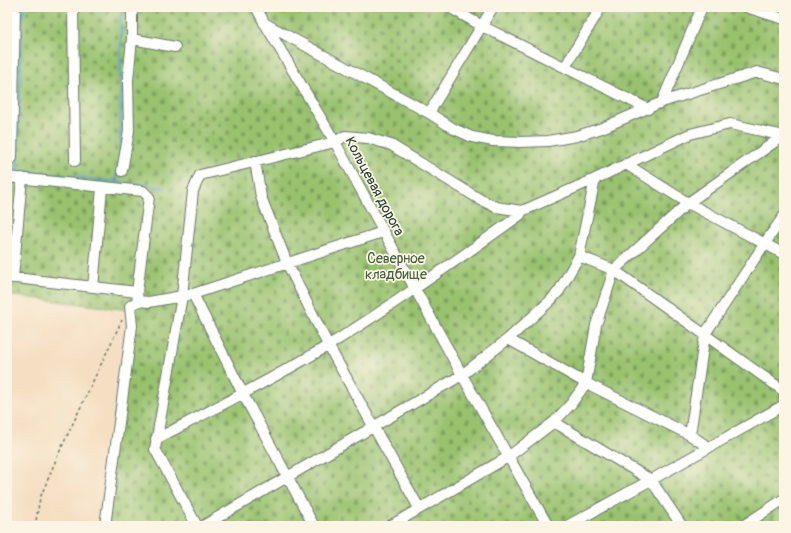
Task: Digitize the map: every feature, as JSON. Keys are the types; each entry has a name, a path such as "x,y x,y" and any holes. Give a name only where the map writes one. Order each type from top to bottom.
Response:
{"lane":[{"path":"7,160 12,158 11,20 15,7"},
{"path":"73,7 75,161"},
{"path":"122,171 129,131 128,80 132,39 132,7"},
{"name":"Кольцевая дорога","path":"256,7 335,142 462,375 548,526"},
{"path":"449,7 482,26 648,109"},
{"path":"429,113 493,7"},
{"path":"565,67 600,7"},
{"path":"662,102 702,7"},
{"path":"746,7 784,19"},
{"path":"264,22 429,113 454,129 472,137 493,141 548,141 577,136 602,128 662,102 757,72 784,79"},
{"path":"132,39 175,47"},
{"path":"197,526 155,449 182,296 194,192 200,175 335,142 345,136 368,138 391,145 481,200 496,207 522,211 595,179 690,134 730,124 784,136"},
{"path":"390,526 407,522 419,508 508,457 554,422 571,404 586,383 596,325 614,270 688,203 784,136"},
{"path":"255,161 260,198 287,263 328,345 419,508"},
{"path":"626,164 688,203 784,254"},
{"path":"7,177 143,192 149,197 137,296 130,306 132,326 105,526"},
{"path":"22,178 10,278 93,287 137,296 149,302 193,294 383,232"},
{"path":"203,526 462,375 508,339 559,291 579,256 595,179"},
{"path":"93,287 102,188"},
{"path":"156,439 243,394 328,345 415,290 520,215 522,211"},
{"path":"690,435 705,334 784,216"},
{"path":"579,256 614,270 784,392"},
{"path":"193,294 243,394 314,526"},
{"path":"508,339 586,383 690,435 708,447"},
{"path":"567,526 784,405"},
{"path":"554,422 651,480 682,526"},
{"path":"743,526 784,499"}],"path":[{"path":"35,526 40,498 58,455 123,318"}],"green space":[{"name":"Северное кладбище","path":"7,7 784,7 784,526 99,526 130,310 7,295"}],"waterway":[{"path":"17,170 23,7"},
{"path":"120,156 121,7"},
{"path":"7,169 165,188"},
{"path":"116,182 118,172"}]}
